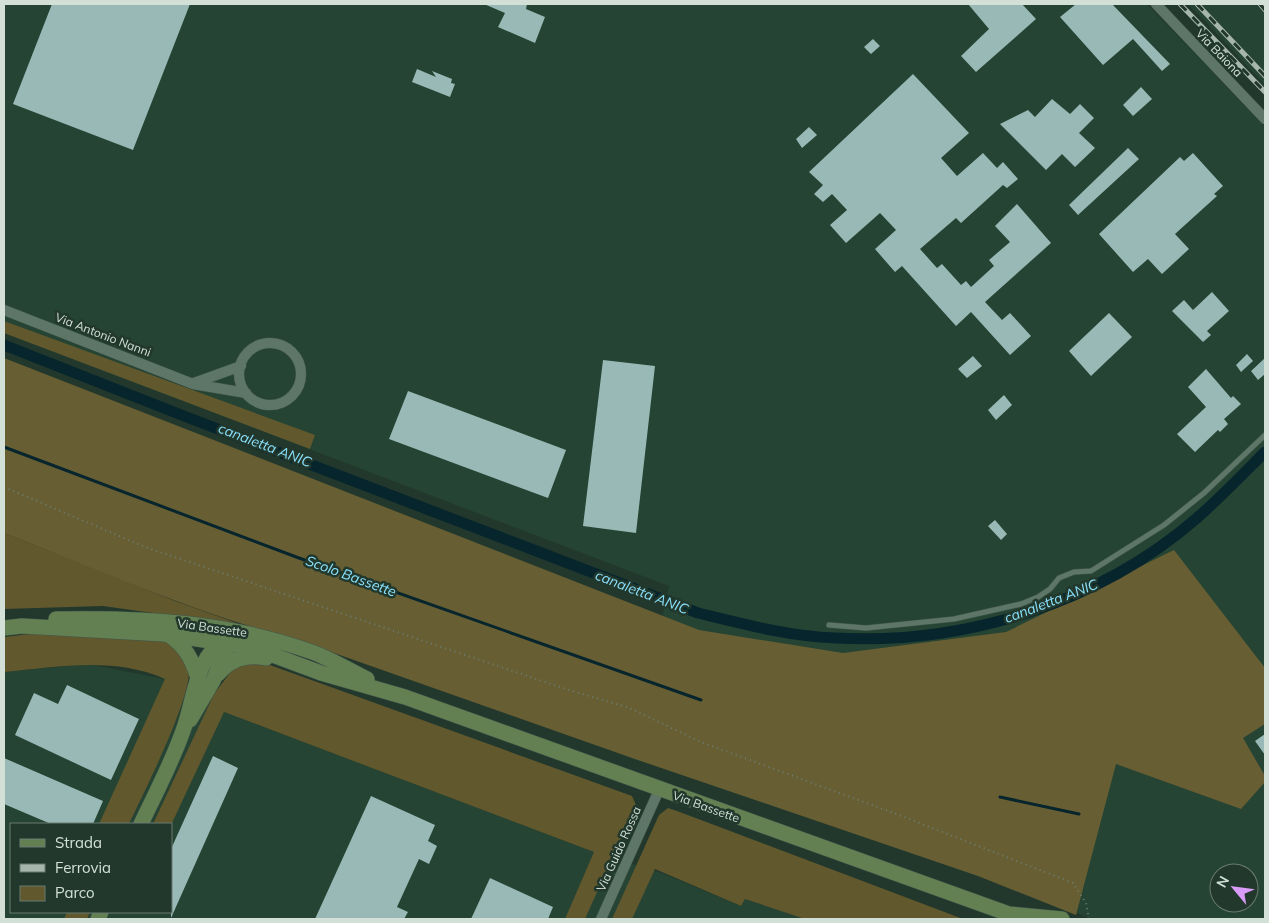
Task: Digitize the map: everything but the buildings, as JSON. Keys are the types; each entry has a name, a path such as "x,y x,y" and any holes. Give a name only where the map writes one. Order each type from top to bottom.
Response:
{"main road":[{"name":"Via Bassette","path":"97,618 111,625 217,632 225,642"},
{"name":"Via Bassette","path":"22,626 41,619 97,618 166,622 237,630 314,653 405,697"},
{"name":"Via Bassette","path":"4,628 22,626 168,634 251,647 285,661 405,697 1013,917 1062,919"},
{"path":"168,634 189,653 205,680"},
{"name":"Via Bassette","path":"225,642 236,637 349,670"},
{"path":"141,823 185,725 192,718 205,680 225,642"},
{"path":"205,680 230,662 241,657 256,656 285,661"}],"street":[{"name":"Via Baiona","path":"1156,4 1265,119"},
{"name":"Via Antonio Nanni","path":"4,310 193,384 246,393 262,404 282,403 291,397 297,389 301,378 300,368 297,358 290,350 270,343 252,349 241,366 193,384"},
{"path":"241,366 241,385 246,393"},
{"name":"Via Guido Rossa","path":"601,919 659,790"}],"lane":[{"path":"829,625 866,628 954,619 1021,604 1038,597 1050,589 1059,578 1074,572 1091,571 1164,525 1204,493 1265,435"}],"path":[{"path":"4,487 145,548 627,707 701,742 899,815 1073,883 1086,904 1089,919"}],"shaded area":[{"path":"4,4 1147,4 1265,127 1265,919 1092,919 978,876 632,758 669,586 4,333"},
{"path":"1188,4 1265,4 1265,85 1206,22"},
{"path":"4,358 699,630 843,653 1006,632 1174,550 1265,668 1265,724 1243,738 1265,776 1265,782 1241,809 1116,764 1076,915 978,876 632,758 300,641 188,605 4,533"},
{"path":"88,664 165,679 224,712 594,852 661,873 741,906 745,899 805,919 4,919 4,672"}],"green space":[{"path":"4,321 315,435 310,449 4,333"},
{"path":"4,533 175,601 245,626 103,606 4,609"},
{"path":"38,633 105,633 142,636 167,642 187,661 189,676 177,718 129,823 99,823 165,679 146,672 106,665 65,666 4,672 4,637"},
{"path":"256,660 632,796 636,805 585,919 565,919 594,852 224,712 172,823 153,823 214,694 232,670"},
{"path":"668,808 963,919 805,919 745,899 741,906 655,869 632,919 612,919 659,815"},
{"path":"67,913 90,913 87,919 64,919"}],"waterway":[{"name":"canaletta ANIC","path":"4,345 698,613 766,629 817,637 884,638 933,634 981,626 1028,612 1074,595 1117,574 1159,548 1206,510 1265,452"},
{"name":"Scolo Bassette","path":"4,447 299,558 701,700"},
{"name":"Scolo Bassette","path":"1000,797 1079,814"}],"railway":[{"path":"1180,4 1265,92"},
{"path":"1197,4 1265,76"},
{"path":"1260,4 1265,10"}]}
